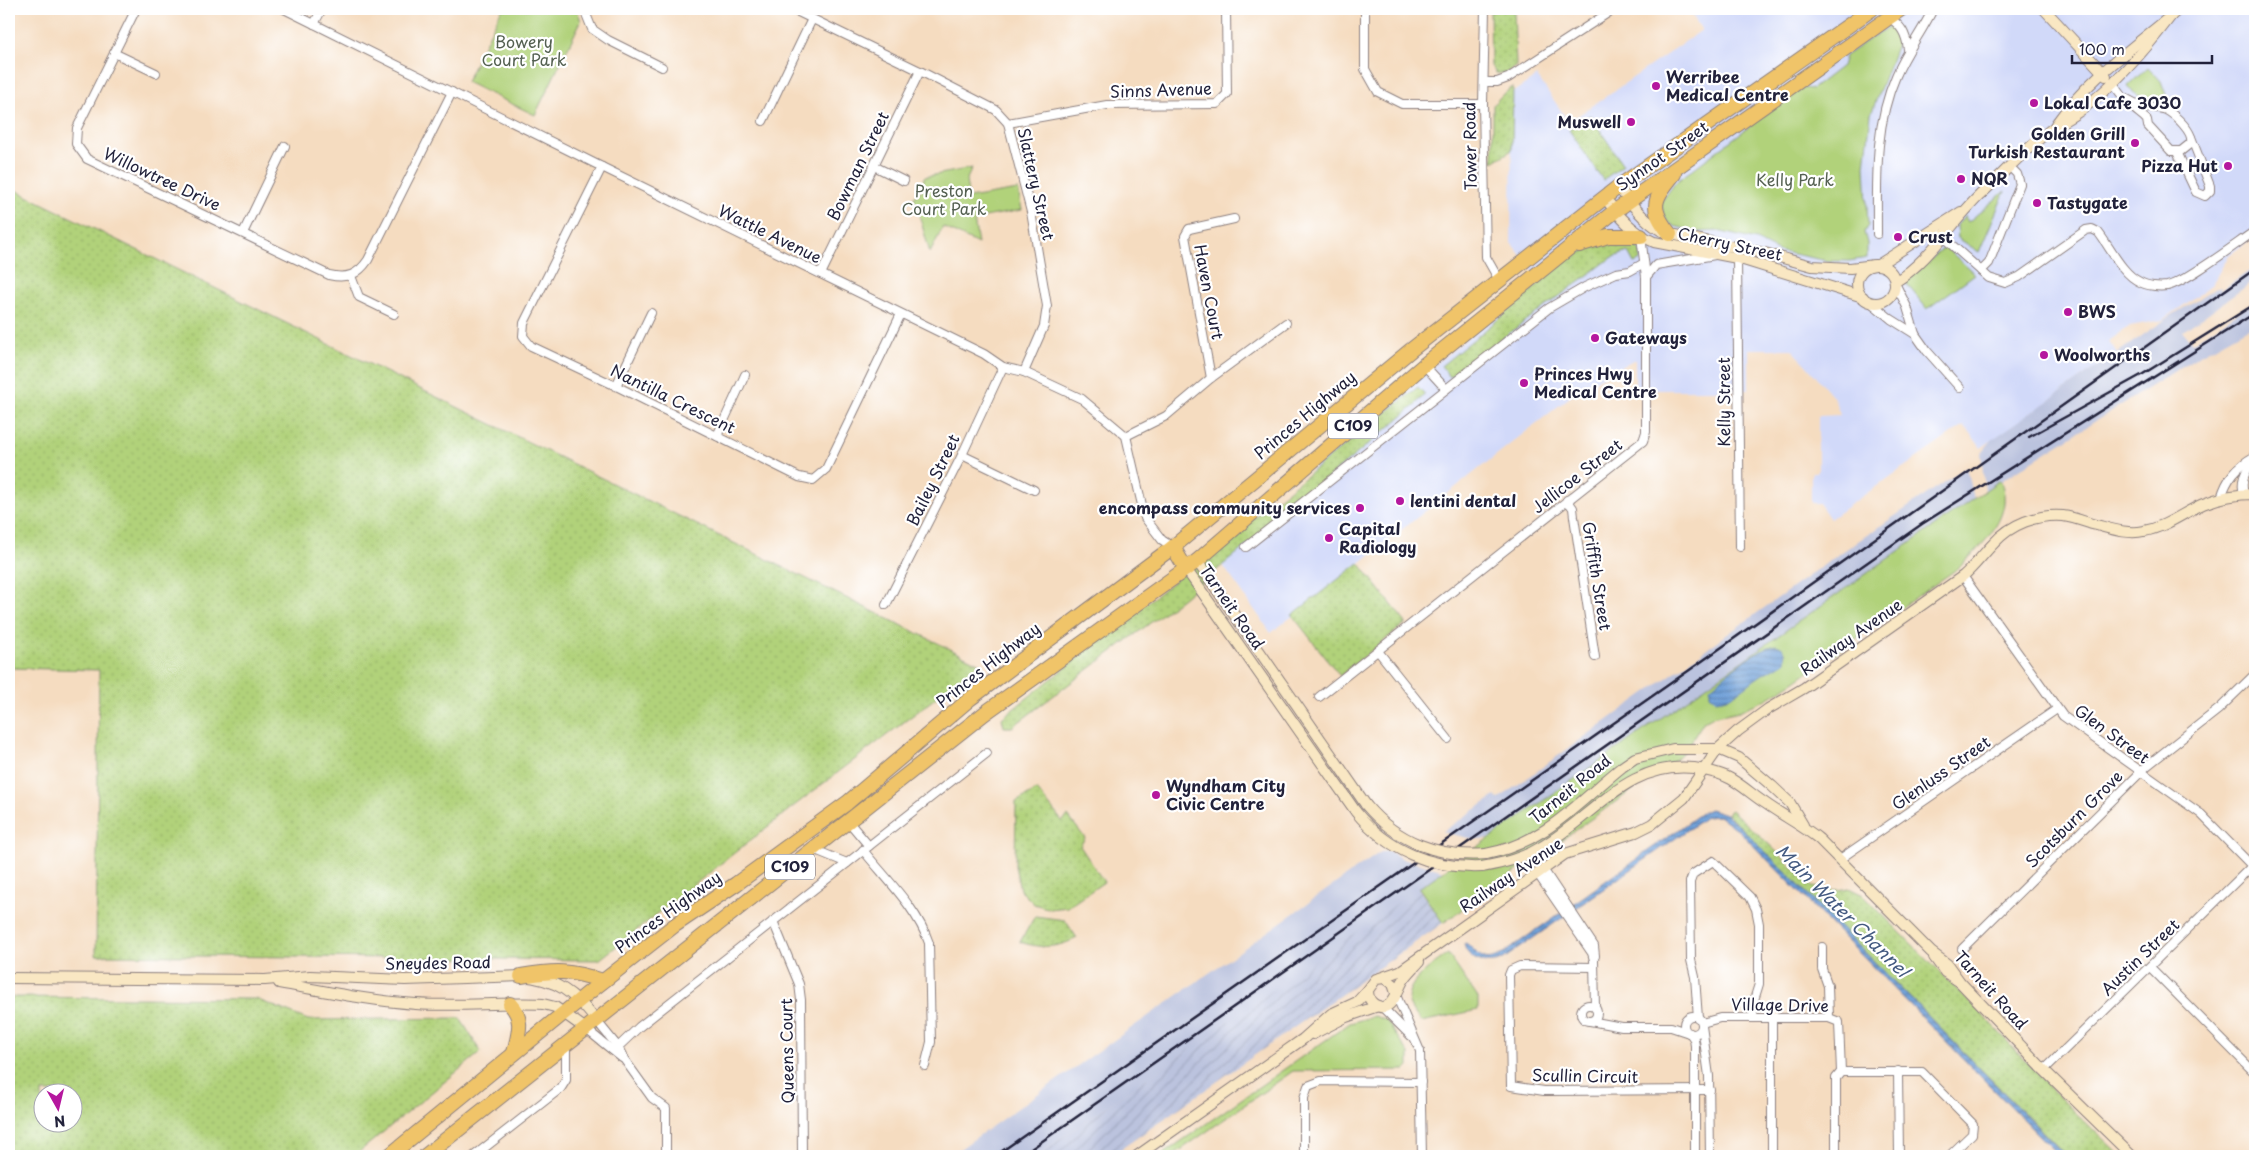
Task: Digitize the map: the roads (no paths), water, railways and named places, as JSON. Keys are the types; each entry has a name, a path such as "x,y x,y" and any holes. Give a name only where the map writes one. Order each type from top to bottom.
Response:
{"highway":[{"name":"Synnot Street","path":"1605,198 1872,9"},
{"name":"Synnot Street","path":"1615,211 1901,9"},
{"path":"1760,88 1770,101"},
{"path":"1670,234 1660,221 1655,209 1658,196 1682,163"},
{"name":"Princes Highway","path":"389,1156 579,999 675,925 847,803 972,698 1174,547 1411,350 1605,198"},
{"name":"C109","path":"425,1156 985,712 1191,565 1424,365 1615,211"},
{"path":"1567,250 1608,236 1641,236"},
{"path":"1411,350 1424,365"},
{"path":"1174,547 1191,565"},
{"path":"972,698 985,712"},
{"path":"820,822 848,821"},
{"path":"521,976 544,972 573,972 604,981"},
{"path":"510,1004 518,1013 520,1022 514,1053"}],"main road":[{"path":"2044,9 2112,82"},
{"path":"2053,129 2071,104 2102,72 2174,12"},
{"path":"1895,282 1904,276 1944,238 1967,208 2010,167 2053,129 2086,106 2112,82 2147,47 2174,12"},
{"name":"Cherry Street","path":"1618,187 1654,228 1670,234 1768,254 1812,266 1850,268 1876,265"},
{"name":"Cherry Street","path":"1605,198 1615,211 1641,236 1654,242 1676,248 1737,258 1866,299"},
{"path":"1876,265 1889,270 1895,282 1894,289 1887,299 1881,302 1866,299 1858,286 1860,275 1869,267 1876,265 1967,208"},
{"name":"Railway Avenue","path":"1380,978 1400,971 1565,854 1636,832 1652,824 1684,798 1718,749 1738,731 1768,709 1804,688 1963,576 1975,566 1995,541 2028,520 2045,516 2064,516 2130,533 2144,532 2221,498 2255,494"},
{"name":"Tarneit Road","path":"1191,565 1366,805 1392,830 1419,845 1446,853 1486,854 1516,846 1540,834 1635,758 1673,749 1718,749 1738,758 1790,803 1804,826"},
{"name":"Tarneit Road","path":"1191,565 1356,812 1390,843 1418,858 1447,866 1482,866 1514,860 1543,846 1619,788 1642,774 1670,767 1703,769 1731,779 1770,807 1804,826 1840,859 1931,952 1947,964 1960,982 2044,1070 2132,1156"},
{"name":"Railway Avenue","path":"1396,994 1404,979 1433,946"},
{"name":"Sneydes Road","path":"9,978 265,980 310,976 405,980 521,976 538,978 553,983 579,999 591,1024"},
{"path":"1137,1156 1303,1039 1332,1014 1358,1002 1372,982 1385,978 1393,984 1396,994 1390,1004 1346,1018 1303,1039"},
{"name":"Sneydes Road","path":"265,980 366,998 414,1004 460,1006 543,1004 555,1007 591,1024"},
{"path":"1368,990 1369,998 1380,1007"}],"street":[{"name":"Willowtree Drive","path":"136,9 76,128 76,144 87,159 243,232 329,275 340,278 351,276"},
{"name":"Wattle Avenue","path":"284,9 984,354 1003,367 1024,372 1082,399 1126,436"},
{"path":"314,24 322,9"},
{"path":"584,9 592,29 608,40 662,67"},
{"name":"Slattery Street","path":"792,9 996,110 1008,124 1031,212 1047,306 1044,326 1024,372"},
{"name":"Sinns Avenue","path":"1008,124 1107,105 1217,104 1227,94 1226,9"},
{"path":"1365,9 1365,69 1378,92 1402,104 1483,104"},
{"name":"Tower Road","path":"1485,9 1483,104 1486,257 1499,280"},
{"path":"1484,82 1497,82 1508,78 1612,9"},
{"path":"1877,234 1878,153 1884,107 1895,76 1908,49 1933,9"},
{"path":"1889,17 1901,27 1907,38 1908,49"},
{"path":"763,121 812,19"},
{"path":"114,53 156,73"},
{"name":"Bowman Street","path":"821,274 920,71"},
{"path":"2112,82 2125,98 2147,120 2148,126 2167,147 2177,152 2196,192 2205,196 2210,192 2210,186 2188,131 2169,112 2160,108 2141,106 2125,98"},
{"path":"394,314 359,297 351,276 360,271 368,260 452,92"},
{"path":"2147,120 2151,113 2160,108"},
{"path":"2177,152 2190,143 2192,137"},
{"path":"243,232 284,146"},
{"path":"874,166 904,181"},
{"name":"Nantilla Crescent","path":"602,167 524,323 523,336 531,346 799,477 813,480 826,468 901,314"},
{"path":"1981,271 1989,263 2020,184 2017,174 2010,167"},
{"name":"Haven Court","path":"1211,378 1185,236 1189,229 1234,219"},
{"path":"1934,229 1981,271 1998,282 2005,283 2013,281 2086,230 2092,229 2098,232 2127,272 2139,282 2155,286 2167,286 2184,280 2255,231"},
{"name":"Jellicoe Street","path":"1319,696 1639,444 1646,434 1646,277 1641,236"},
{"path":"1630,271 1646,277 1656,265 1719,254"},
{"name":"Kelly Street","path":"1737,258 1740,547"},
{"path":"1246,547 1549,308 1585,287 1616,273 1630,271 1644,262"},
{"path":"1895,282 1907,307 1915,334"},
{"name":"Cherry Street","path":"1866,299 1891,319 1915,334 1927,351 1960,388"},
{"path":"616,386 651,313"},
{"path":"1174,547 1162,540 1145,518 1126,436 1166,416 1211,378 1286,322"},
{"path":"1424,365 1446,389"},
{"name":"Bailey Street","path":"886,606 962,456 1003,367"},
{"path":"717,436 746,375"},
{"path":"962,456 1034,490"},
{"path":"2221,498 2231,474 2255,456"},
{"path":"2244,494 2242,484 2244,477 2255,460"},
{"name":"Griffith Street","path":"1567,500 1573,508 1595,657"},
{"name":"Glen Street","path":"1963,576 2063,716 2201,814 2254,866"},
{"path":"1378,651 1448,739"},
{"name":"Scotsburn Grove","path":"1962,949 2141,772 2219,709 2255,674"},
{"name":"Glenluss Street","path":"1840,859 2057,709"},
{"path":"618,1047 639,1027 987,753"},
{"path":"848,821 913,912 924,929 929,944 931,1042 925,1066"},
{"path":"813,849 847,863"},
{"path":"1690,1033 1698,1033 1695,978 1691,960 1690,879 1693,874 1713,861 1750,897 1756,909 1759,924 1759,984 1754,1000 1753,1018"},
{"name":"Austin Street","path":"2044,1070 2254,866"},
{"path":"1540,871 1589,949 1594,963 1596,1010 1594,1019 1590,1021 1584,1020 1580,1010 1586,1005 1594,984"},
{"name":"Queens Court","path":"773,921 799,984 801,1000 802,1156"},
{"path":"1822,947 1822,969 1828,986 1829,1018"},
{"name":"Scullin Circuit","path":"1594,963 1520,966 1511,970 1509,1004 1511,1086 1544,1091 1710,1090"},
{"path":"2150,966 2255,1073"},
{"path":"1396,994 1420,1055 1421,1154"},
{"path":"1586,1005 1596,1010 1610,1025"},
{"path":"1380,1007 1416,1041"},
{"name":"Village Drive","path":"1671,1027 1696,1020 1720,1018 1829,1018 1839,1022 1841,1072"},
{"path":"1772,1018 1772,1156"},
{"path":"1695,1156 1694,1042 1685,1027 1696,1020"},
{"path":"1696,1020 1708,1063 1710,1156"},
{"name":"Village Drive","path":"1590,1021 1610,1025 1671,1027 1690,1033"},
{"path":"591,1024 618,1047 624,1059"},
{"path":"591,1024 624,1059 652,1098 666,1108 666,1156"},
{"path":"474,1156 561,1088 566,1080 566,1044"},
{"path":"1898,1071 1899,1156"},
{"path":"1836,1156 1836,1078 1841,1072 1898,1071 1925,1074 1973,1124 1972,1134 1949,1156"},
{"path":"1304,1156 1304,1098 1308,1086 1321,1081 1421,1082"}],"water":[{"path":"1776,645 1785,651 1785,662 1728,697 1715,700 1710,695 1710,688 1733,669 1759,651"},
{"path":"1710,809 1726,814 1752,838 2066,1156 2059,1156 1739,831 1719,816 1706,817 1502,960 1496,962 1479,961 1469,955 1466,950 1464,944 1466,943 1485,958 1494,958 1501,955 1703,812"}],"railway":[{"path":"995,1156 1691,669 2255,269"},
{"path":"2029,437 2143,374 2255,304"},
{"path":"1021,1156 1922,524 2255,313"}],"place":[{"name":"Werribee Medical Centre","path":"1656,86"},
{"name":"Lokal Cafe 3030","path":"2034,103"},
{"name":"Muswell","path":"1631,122"},
{"name":"Golden Grill Turkish Restaurant","path":"2135,143"},
{"name":"Pizza Hut","path":"2228,166"},
{"name":"NQR","path":"1961,179"},
{"name":"Tastygate","path":"2037,203"},
{"name":"Crust","path":"1898,237"},
{"name":"BWS","path":"2068,312"},
{"name":"Gateways","path":"1595,338"},
{"name":"Woolworths","path":"2044,355"},
{"name":"Princes Hwy Medical Centre","path":"1524,383"},
{"name":"lentini dental","path":"1400,501"},
{"name":"encompass community services","path":"1360,508"},
{"name":"Capital Radiology","path":"1329,538"},
{"name":"Wyndham City Civic Centre","path":"1156,795"}],"park label":[{"name":"Bowery Court Park","path":"524,51"},
{"name":"Kelly Park","path":"1795,180"},
{"name":"Preston Court Park","path":"944,200"}],"water label":[{"name":"Main Water Channel","path":"1842,911"}]}
